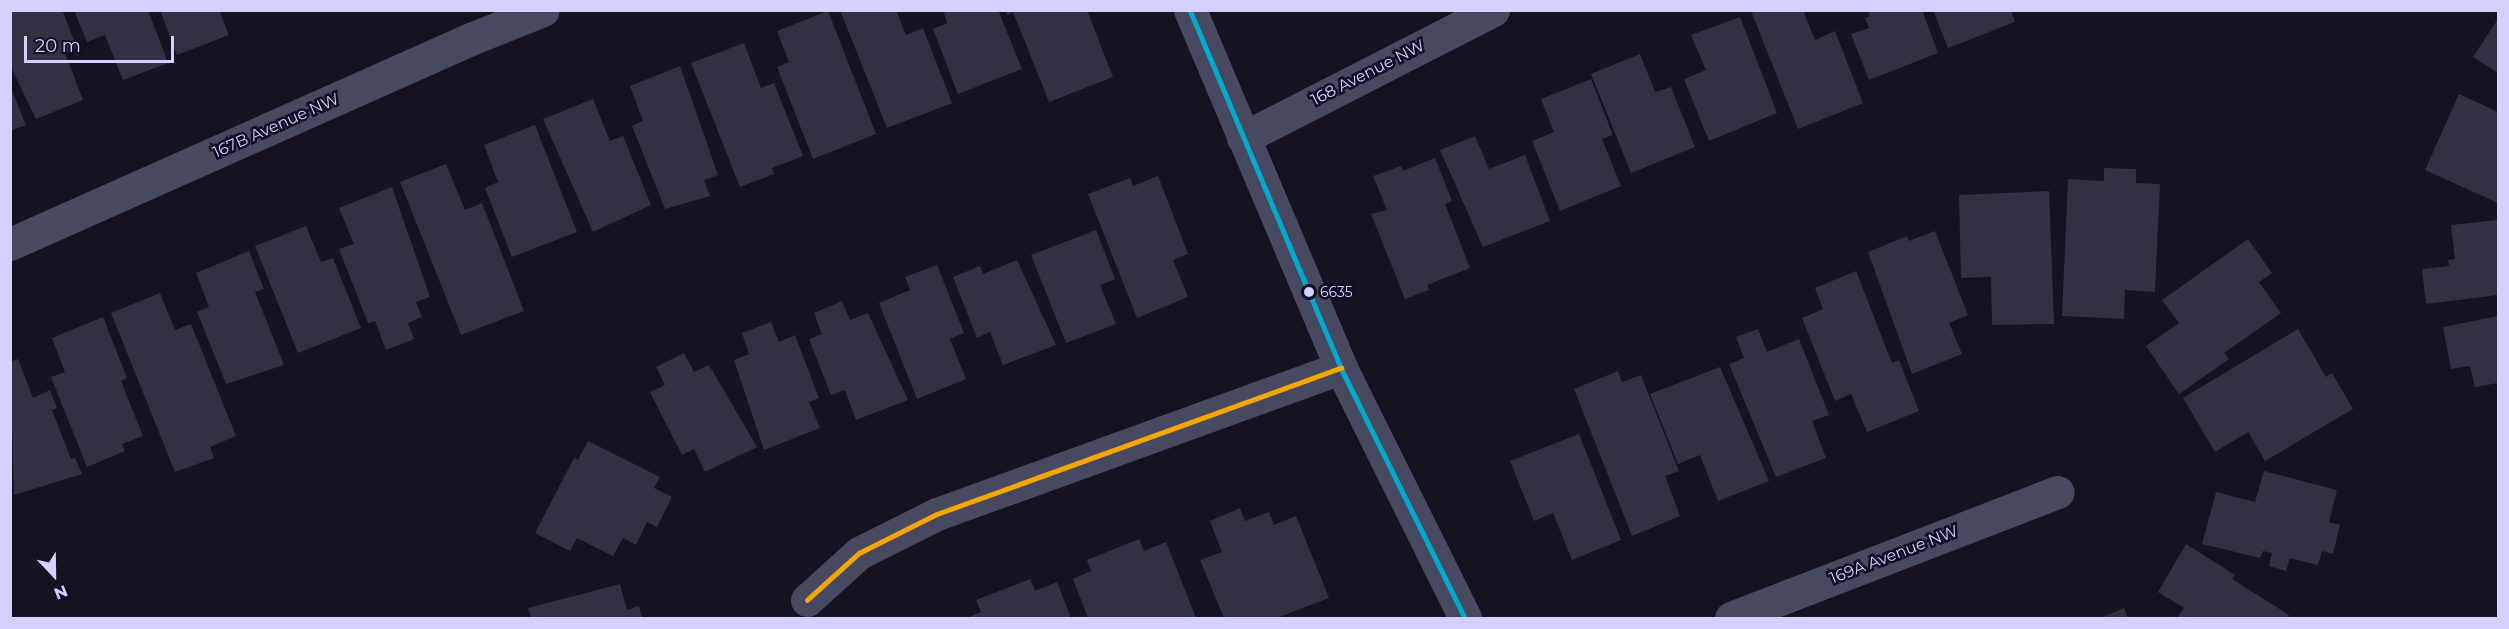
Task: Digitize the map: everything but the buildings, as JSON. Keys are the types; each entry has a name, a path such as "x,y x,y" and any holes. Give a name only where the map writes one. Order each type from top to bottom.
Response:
{"street":[{"name":"167B Avenue NW","path":"10,244 473,38 543,10"},
{"path":"1190,10 1341,368 1465,618"},
{"name":"168 Avenue NW","path":"1243,138 1493,10"},
{"path":"807,600 859,553 937,514 1341,368"},
{"name":"169A Avenue NW","path":"1731,618 2058,492"}],"transit line":[{"path":"1190,10 1341,368 1465,618"},
{"path":"807,600 859,553 937,514 1341,368"}],"place":[{"name":"6635","path":"1309,292"}]}
